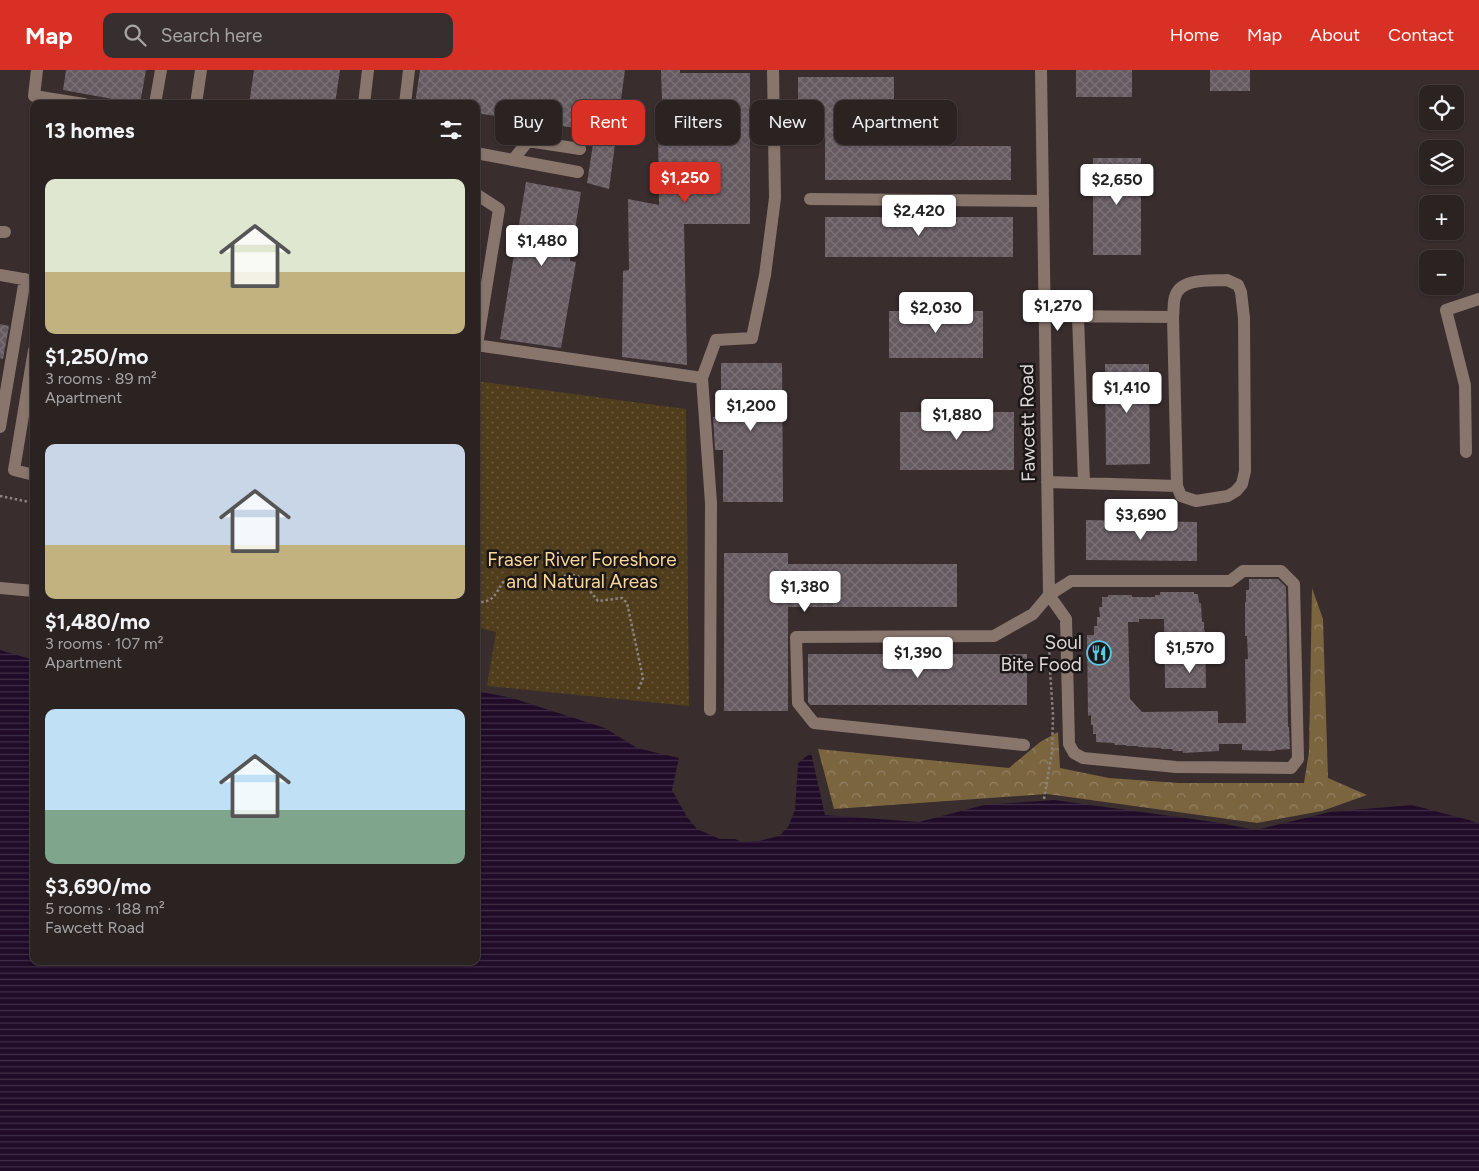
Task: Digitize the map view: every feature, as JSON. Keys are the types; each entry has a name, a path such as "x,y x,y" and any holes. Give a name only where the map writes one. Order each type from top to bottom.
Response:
{"street":[{"path":"37,70 34,96 59,100"},
{"path":"156,100 161,70"},
{"path":"197,100 201,70"},
{"path":"364,100 368,70"},
{"path":"405,100 409,70"},
{"path":"710,710 711,503 702,378 716,340 752,338 765,275 775,198 773,70"},
{"name":"Fawcett Road","path":"1041,70 1049,594"},
{"path":"513,160 528,141 580,149"},
{"path":"480,155 578,172"},
{"path":"480,197 499,209 480,326"},
{"path":"810,199 1043,200"},
{"path":"0,275 29,280 0,427"},
{"path":"1228,280 1238,285 1241,292 1244,318 1245,471 1242,484 1228,496 1196,501 1181,496 1177,486 1173,317 1175,296 1180,288 1194,281 1228,280"},
{"path":"1466,452 1464,386 1446,310 1479,299"},
{"path":"1044,316 1173,317"},
{"path":"1078,316 1084,483"},
{"path":"480,345 702,378"},
{"path":"30,374 14,470 30,474"},
{"path":"1047,482 1177,486"},
{"path":"1024,745 814,723 798,703 796,637 994,636 1032,614 1049,594 1070,581 1230,581 1243,571 1281,571 1294,584 1298,759 1291,768 1176,767 1083,758 1074,753 1069,744 1066,619 1049,594"},
{"path":"0,588 30,591"}],"path":[{"path":"0,496 30,502"},
{"path":"480,603 492,600 503,582 554,590 566,574 578,576 598,601 622,598 627,603 644,678 638,690"},
{"path":"1044,799 1052,752 1053,715 1049,655 1054,639"}],"green space":[{"name":"Fraser River Foreshore and Natural Areas","path":"480,382 686,409 689,706 487,686 496,632 480,628"},
{"path":"1312,588 1323,619 1328,778 1367,795 1322,811 1257,823 1047,794 834,809 818,749 1009,768 1040,742 1058,732 1060,768 1109,778 1179,783 1304,783 1309,752"}],"shaded area":[{"path":"0,650 30,659 30,965 480,965 480,692 512,698 605,728 637,748 679,758 672,790 687,817 697,829 720,839 735,839 742,842 759,841 779,836 788,827 795,810 798,763 811,753 825,815 919,822 984,805 1054,800 1214,822 1256,830 1330,812 1412,805 1479,824 1479,1171 0,1171"}],"building":[{"path":"66,70 146,70 141,100 118,100 63,90"},
{"path":"254,70 340,70 336,100 250,100"},
{"path":"420,70 625,70 621,100 572,100 572,128 562,126 562,100 495,100 495,116 480,114 480,100 416,100"},
{"path":"661,70 680,70 680,73 750,73 750,224 684,224 687,365 622,357 623,271 629,270 628,199 659,205 658,145 740,145 740,100 662,100"},
{"path":"1076,70 1132,70 1132,97 1076,97"},
{"path":"1210,70 1250,70 1250,91 1210,91"},
{"path":"798,77 894,77 894,100 834,100 834,145 1011,146 1011,180 825,180 824,100 798,100"},
{"path":"593,145 615,145 609,189 587,183"},
{"path":"1093,158 1141,158 1141,255 1093,255"},
{"path":"526,182 581,192 570,261 576,262 561,348 500,339"},
{"path":"825,217 1013,217 1013,257 825,257"},
{"path":"889,311 983,311 983,358 889,358"},
{"path":"0,324 9,326 3,359 0,358"},
{"path":"721,363 782,363 783,502 723,502 723,450 715,450 713,417 721,417"},
{"path":"1105,364 1149,364 1150,464 1106,465"},
{"path":"900,412 1014,412 1014,470 900,470"},
{"path":"1086,520 1197,522 1197,561 1086,560"},
{"path":"724,553 788,553 788,564 957,564 957,607 788,607 788,711 724,711"},
{"path":"1249,579 1278,579 1286,587 1290,749 1275,751 1242,750 1242,744 1219,744 1219,751 1183,753 1183,751 1173,751 1172,749 1096,742 1096,734 1093,734 1093,725 1091,725 1091,715 1088,716 1087,635 1094,635 1097,617 1100,617 1099,607 1102,607 1102,597 1108,597 1108,595 1155,597 1155,595 1160,595 1160,592 1194,592 1194,594 1198,594 1199,603 1201,603 1202,622 1204,622 1205,630 1206,688 1165,688 1164,619 1139,619 1139,622 1128,622 1130,699 1142,712 1218,711 1218,723 1246,723 1245,659 1248,659 1247,636 1245,636 1245,602 1246,590 1249,590"},
{"path":"808,654 1027,654 1027,705 810,705 808,702"}],"place":[{"name":"Soul Bite Food","path":"1099,653"}]}
